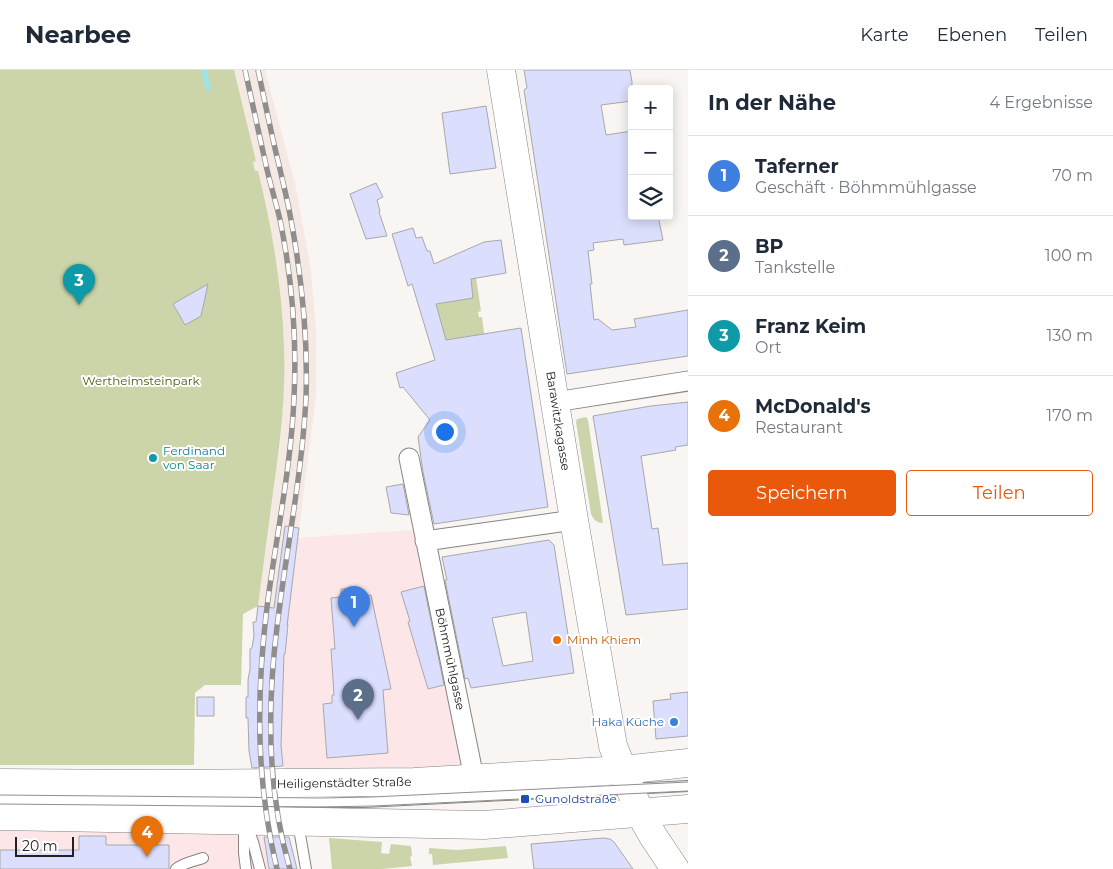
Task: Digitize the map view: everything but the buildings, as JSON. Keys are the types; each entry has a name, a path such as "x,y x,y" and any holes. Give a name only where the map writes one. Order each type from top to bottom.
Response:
{"main road":[{"name":"Barawitzkagasse","path":"501,70 574,520 613,746 631,791"},
{"name":"Heiligenstädter Straße","path":"0,783 156,784 243,801 297,822 484,825 631,791 688,763"},
{"name":"Heiligenstädter Straße","path":"0,816 118,817 172,820 243,801 414,782 474,778 631,791 688,809"},
{"path":"631,791 653,836 675,869"}],"street":[{"path":"555,402 688,381"},
{"name":"Böhmmühlgasse","path":"409,458 474,778"},
{"path":"425,541 574,520"}],"lane":[{"path":"0,800 373,802 631,791 688,786"},
{"path":"243,801 246,869"},
{"path":"243,801 260,869"},
{"path":"297,822 306,869"},
{"path":"176,869 203,858"}],"shaded area":[{"path":"234,70 265,70 296,188 311,271 316,331 316,395 296,553 282,551 274,608 258,606 280,445 284,348 282,313 273,245 258,171 255,171 253,162 256,161"},
{"path":"412,530 425,541 474,778 287,787 281,752 282,675 286,650 286,633 289,632 290,626 287,626 298,538"},
{"path":"0,800 263,803 266,835 263,836 269,869 0,869"}],"green space":[{"name":"Wertheimsteinpark","path":"0,70 234,70 256,161 253,162 255,171 258,171 263,192 276,258 283,324 282,420 258,606 243,614 241,685 205,685 195,693 194,765 0,765"},
{"path":"471,278 476,278 481,311 478,312 479,317 482,317 484,333 487,333 492,363 486,391 469,336 446,340 436,306 432,305 473,298"},
{"path":"586,417 603,523 596,521 591,514 576,422 577,419"},
{"path":"329,838 382,842 381,853 389,854 391,844 411,846 412,856 410,857 412,866 382,869 332,869"},
{"path":"506,846 508,858 433,865 432,854 429,854 429,848 457,850"}],"waterway":[{"path":"204,70 208,88"}],"tram line":[{"path":"0,795 321,798 688,782"},
{"path":"0,804 373,806 688,791"}],"railway":[{"path":"245,70 280,220 290,286 294,331 295,376 287,476 267,607 261,673 260,739 262,771 265,804 277,869"},
{"path":"258,70 295,242 301,287 306,354 304,427 277,627 271,718 273,779 282,839 290,869"}],"place":[{"name":"Franz Keim","path":"79,305"},
{"name":"Ferdinand von Saar","path":"153,458"},
{"name":"Taferner","path":"354,627"},
{"name":"Minh Khiem","path":"557,640"},
{"name":"BP","path":"358,720"},
{"name":"Haka Küche","path":"674,722"},
{"name":"Gunoldstraße","path":"525,799"},
{"name":"McDonald's","path":"147,857"}]}
